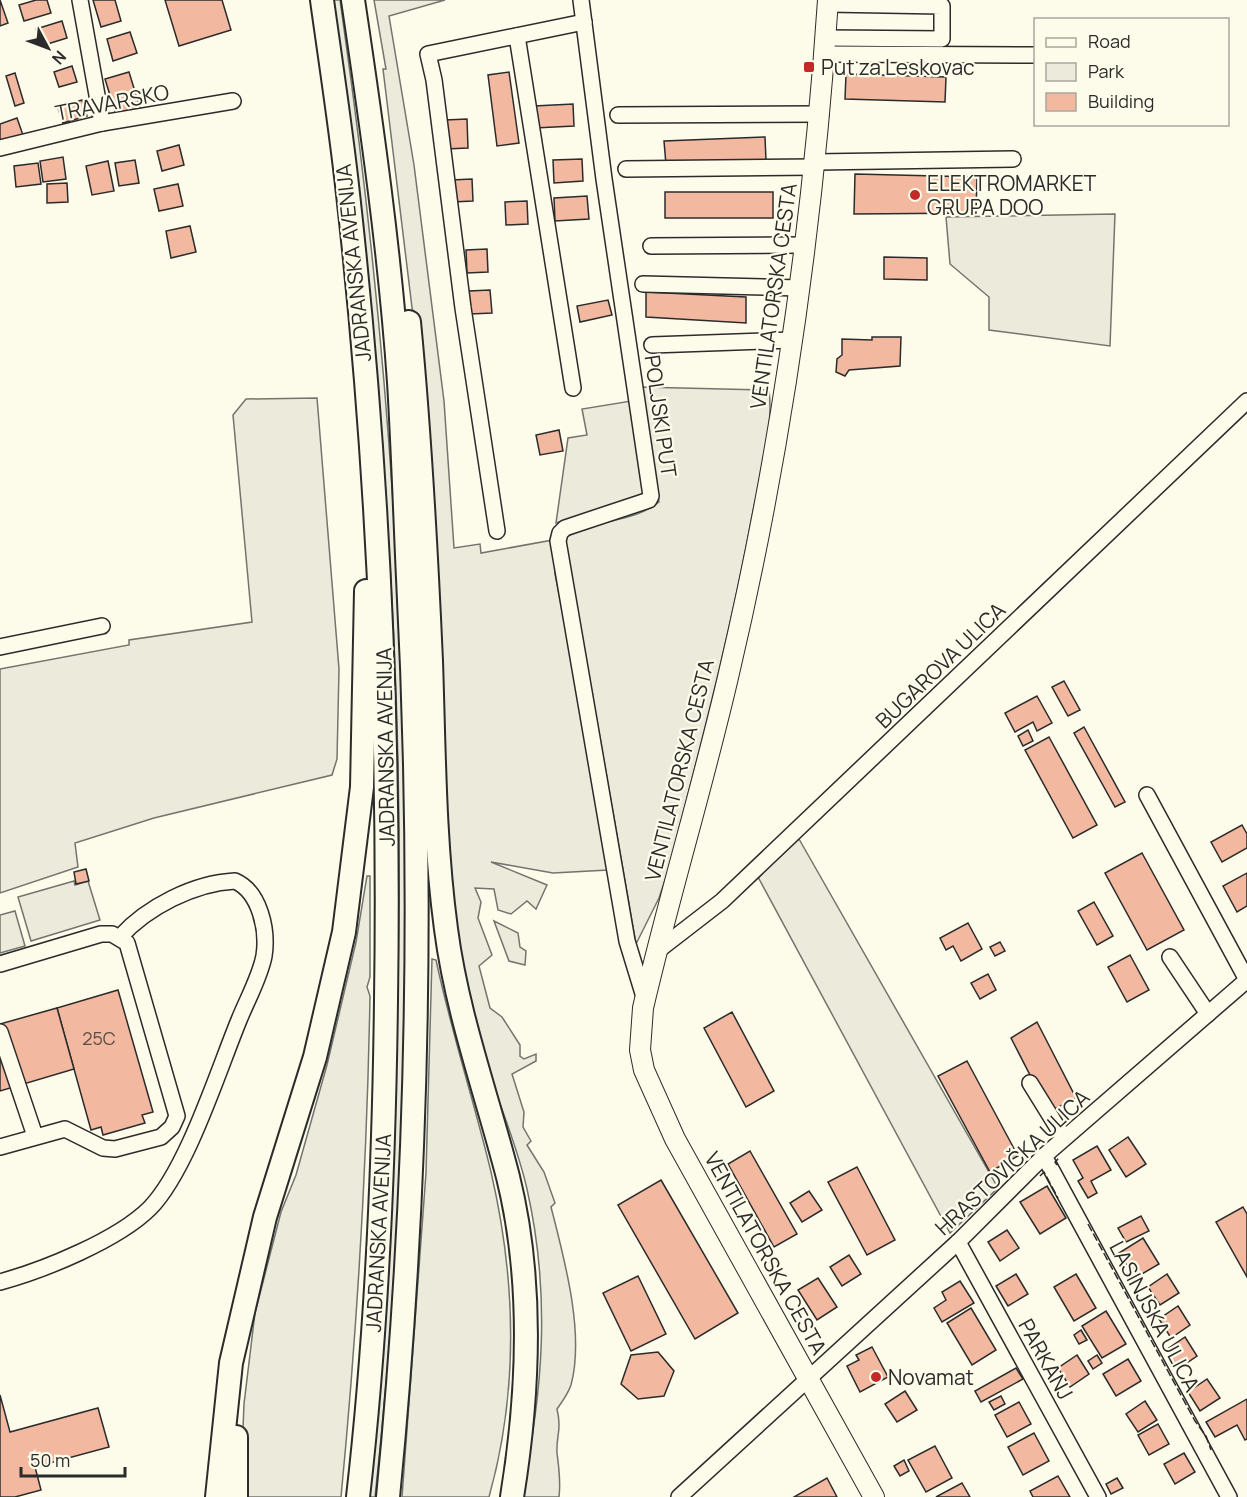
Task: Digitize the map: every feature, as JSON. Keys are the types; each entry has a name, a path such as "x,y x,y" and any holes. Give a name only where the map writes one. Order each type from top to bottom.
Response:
{"highway":[{"name":"JADRANSKA AVENIJA","path":"322,0 348,194 368,422 384,673 388,896 384,1155 368,1414 358,1497"},
{"name":"JADRANSKA AVENIJA","path":"353,0 387,252 399,382 416,786 413,1126 401,1358 388,1497"},
{"path":"387,252 408,313 414,370 423,504 438,854 446,930 463,1016 508,1180 523,1274 527,1334 525,1389 512,1497"},
{"path":"217,1497 231,1363 263,1227 315,1057 344,932 362,787 368,422"},
{"path":"236,1497 240,1331"},
{"path":"501,1497 525,1389"}],"main road":[{"name":"VENTILATORSKA CESTA","path":"828,2 821,114 787,390 729,673 645,1000 640,1050 651,1091 726,1235 874,1497"}],"street":[{"path":"80,0 102,123"},
{"name":"POLJSKI PUT","path":"582,0 604,179 651,496 649,500 565,528 560,533 558,541 627,940 645,1000"},
{"path":"825,46 942,39 942,6 828,2"},
{"path":"496,531 463,308 434,80 428,54 584,22"},
{"path":"517,36 573,388"},
{"path":"825,46 1034,55"},
{"name":"TRAVARSKO","path":"0,148 102,123 233,101"},
{"path":"618,115 821,114"},
{"path":"626,169 1012,159"},
{"path":"651,246 806,246"},
{"path":"643,284 800,288"},
{"path":"652,345 793,340"},
{"name":"BUGAROVA ULICA","path":"656,952 722,902 1247,401"},
{"path":"0,647 102,626"},
{"path":"1147,795 1247,980"},
{"path":"0,1282 88,1248 137,1219 164,1191 199,1118 264,958 259,904 250,891 235,881 167,900 138,920 120,937"},
{"path":"0,964 101,934 120,937 131,950 177,1116 172,1127 161,1137 115,1149 103,1148 65,1129 0,1147"},
{"path":"1170,957 1208,1014"},
{"name":"HRASTOVIČKA ULICA","path":"679,1497 958,1242 1044,1156 1247,980"},
{"path":"0,1032 35,1136"},
{"path":"1030,1083 1064,1138"},
{"name":"LASINJSKA ULICA","path":"1044,1156 1229,1497"},
{"name":"PARKANJ","path":"958,1242 1098,1497"}],"green space":[{"path":"333,0 340,0 344,29 367,210 385,393 397,577 404,762 406,947 402,1132 391,1315 375,1497 369,1497 388,1196 398,970 398,782 395,670 390,558 372,334 348,111"},
{"path":"374,0 445,0 389,16 414,165 444,401 454,548 480,544 481,553 553,540 555,574 582,711 608,870 553,873 491,862 547,885 536,909 527,901 511,914 498,910 494,889 475,888 481,902 478,918 492,955 479,966 490,1008 502,1017 520,1045 520,1056 524,1059 536,1054 536,1061 512,1074 524,1112 523,1127 531,1141 527,1145 544,1172 555,1203 551,1207 571,1296 576,1342 575,1365 570,1388 557,1409 559,1497 521,1497 535,1420 539,1382 541,1306 539,1267 535,1228 522,1169 476,1033 455,935 414,324 383,69 386,69"},
{"path":"1115,214 1110,346 989,330 989,297 950,264 946,217"},
{"path":"640,387 769,390 770,421 734,605 703,737 669,868 659,898 636,944 565,538 588,527 637,514 659,502"},
{"path":"317,398 339,669 337,759 332,775 154,818 75,843 78,867 0,893 0,669 129,645 129,640 252,622 233,415 246,399"},
{"path":"631,401 646,493 556,523 568,438 587,435 582,409"},
{"path":"799,839 998,1188 950,1233 758,877"},
{"path":"367,876 370,876 370,977 367,987 370,996 364,1185 341,1497 244,1497 242,1454 244,1404 255,1313 281,1212 296,1175 327,1065 356,942"},
{"path":"494,921 518,933 520,947 526,951 525,965 509,961"},
{"path":"432,959 436,960 491,1172 505,1253 511,1335 509,1376 499,1457 489,1497 402,1497 426,1173"}],"shaded area":[{"path":"74,881 75,885 88,881 100,920 31,941 18,897"},
{"path":"15,911 25,946 0,953 0,915"}],"building":[{"path":"0,0 8,23 0,26"},
{"path":"36,0 47,0 51,13 24,21 19,5"},
{"path":"93,0 115,0 121,21 101,27"},
{"path":"165,0 222,0 231,30 179,46"},
{"path":"62,21 67,38 41,46 36,29"},
{"path":"130,32 137,53 113,61 107,39"},
{"path":"72,66 77,82 59,87 54,72"},
{"path":"129,72 141,111 117,118 105,79"},
{"path":"509,72 519,143 497,146 488,75"},
{"path":"15,73 24,103 15,106 6,76"},
{"path":"846,74 946,77 945,102 845,99"},
{"path":"82,100 87,116 63,123 58,108"},
{"path":"573,104 574,126 535,128 534,106"},
{"path":"17,118 24,138 0,146 0,124"},
{"path":"467,119 468,148 446,149 445,120"},
{"path":"765,137 766,160 666,165 664,141"},
{"path":"179,145 184,165 162,171 157,151"},
{"path":"63,157 66,179 43,182 40,161"},
{"path":"582,159 583,181 554,183 553,160"},
{"path":"135,160 139,183 119,186 115,163"},
{"path":"108,161 114,191 92,195 86,166"},
{"path":"38,163 41,184 16,187 14,166"},
{"name":"ELEKTROMARKET GRUPA DOO","path":"855,174 977,177 976,213 854,214"},
{"path":"472,179 473,201 452,202 451,180"},
{"path":"67,183 68,202 47,203 47,184"},
{"path":"178,184 183,206 159,211 154,189"},
{"path":"665,192 773,192 773,218 665,218"},
{"path":"587,196 589,219 555,221 554,198"},
{"path":"527,201 528,224 506,225 505,202"},
{"path":"190,226 196,252 171,258 166,231"},
{"path":"487,249 488,272 467,273 466,250"},
{"path":"884,257 927,258 927,280 884,279"},
{"path":"490,290 492,313 470,314 469,291"},
{"path":"646,292 746,297 746,323 646,317"},
{"path":"608,300 612,315 580,322 577,306"},
{"path":"872,337 901,337 900,366 849,370 845,376 836,372 837,359 842,355 842,339 872,340"},
{"path":"559,430 563,451 540,455 536,435"},
{"path":"1064,681 1080,710 1068,716 1052,687"},
{"path":"1037,696 1052,723 1037,731 1033,722 1015,732 1005,713"},
{"path":"1084,727 1125,802 1115,807 1074,733"},
{"path":"1028,730 1033,741 1023,746 1018,736"},
{"path":"1049,737 1097,825 1073,838 1025,750"},
{"path":"1242,825 1247,834 1247,848 1222,862 1211,842"},
{"path":"1142,853 1184,930 1147,950 1105,873"},
{"path":"86,869 89,881 76,884 74,872"},
{"path":"1247,873 1247,906 1237,912 1223,886"},
{"path":"1094,902 1113,936 1097,945 1078,911"},
{"path":"968,923 982,949 961,961 953,946 946,950 940,938"},
{"path":"1000,942 1005,951 995,956 990,947"},
{"path":"1130,955 1149,990 1127,1002 1108,967"},
{"path":"988,974 996,990 980,999 971,983"},
{"path":"118,990 153,1112 142,1115 145,1123 103,1135 101,1127 91,1130 57,1008"},
{"path":"57,1008 74,1069 0,1091 0,1024"},
{"path":"732,1012 774,1091 746,1107 704,1028"},
{"path":"1037,1022 1076,1098 1049,1112 1011,1038"},
{"path":"967,1061 1018,1156 990,1172 938,1076"},
{"path":"1128,1137 1146,1164 1126,1177 1109,1150"},
{"path":"1097,1146 1111,1170 1091,1181 1097,1193 1088,1198 1078,1181 1083,1178 1073,1160"},
{"path":"750,1151 797,1234 774,1247 728,1164"},
{"path":"857,1167 895,1240 867,1255 828,1182"},
{"path":"661,1180 738,1313 695,1339 618,1205"},
{"path":"1047,1186 1066,1218 1040,1234 1020,1202"},
{"path":"809,1191 822,1210 802,1222 790,1203"},
{"path":"1243,1207 1247,1214 1247,1277 1216,1222"},
{"path":"1141,1216 1149,1231 1126,1242 1118,1228"},
{"path":"1007,1230 1019,1248 1000,1261 988,1242"},
{"path":"1143,1238 1159,1264 1135,1278 1119,1253"},
{"path":"849,1255 861,1274 842,1286 830,1267"},
{"path":"1016,1274 1028,1294 1008,1306 996,1286"},
{"path":"1076,1274 1096,1308 1074,1321 1054,1287"},
{"path":"1167,1274 1179,1293 1160,1305 1148,1287"},
{"path":"638,1276 666,1334 631,1351 603,1293"},
{"path":"818,1278 837,1307 817,1320 798,1290"},
{"path":"960,1281 974,1303 942,1322 934,1308 946,1300 942,1292"},
{"path":"1178,1306 1190,1325 1171,1338 1159,1319"},
{"path":"971,1308 996,1350 972,1365 947,1323"},
{"path":"1106,1311 1126,1344 1102,1358 1082,1326"},
{"path":"1081,1330 1087,1340 1079,1344 1074,1335"},
{"path":"1185,1337 1197,1356 1178,1369 1166,1350"},
{"path":"872,1347 888,1377 860,1392 847,1366 859,1360 856,1355"},
{"path":"658,1352 674,1371 664,1396 638,1399 621,1384 631,1355"},
{"path":"1077,1355 1089,1374 1070,1387 1058,1368"},
{"path":"1097,1355 1102,1363 1093,1369 1088,1361"},
{"path":"1128,1359 1141,1381 1116,1396 1103,1374"},
{"path":"1016,1368 1023,1379 981,1402 975,1391"},
{"path":"1207,1379 1220,1398 1200,1411 1188,1392"},
{"path":"905,1391 917,1410 897,1422 885,1404"},
{"path":"0,1395 10,1432 98,1408 109,1447 35,1467 41,1490 15,1497 0,1497"},
{"path":"1001,1396 1005,1404 994,1410 989,1402"},
{"path":"1247,1399 1247,1439 1245,1440 1237,1425 1215,1437 1206,1422"},
{"path":"1145,1401 1157,1420 1138,1432 1126,1414"},
{"path":"1019,1402 1031,1424 1007,1437 995,1415"},
{"path":"1158,1424 1169,1444 1149,1455 1138,1435"},
{"path":"1034,1433 1049,1461 1023,1475 1008,1447"},
{"path":"935,1446 952,1478 926,1492 908,1460"},
{"path":"1184,1453 1195,1472 1175,1484 1164,1464"},
{"path":"904,1460 909,1471 900,1476 894,1466"},
{"path":"1058,1476 1070,1497 1033,1497 1030,1491"},
{"path":"827,1478 837,1497 794,1497"},
{"path":"1117,1478 1123,1488 1111,1494 1106,1484"},
{"path":"962,1483 970,1497 936,1497"}],"fence":[{"path":"1057,1165 1055,1162 1059,1158"},
{"path":"1040,1176 1044,1172 1058,1198"},
{"path":"1088,1224 1195,1421 1206,1436 1211,1450"}],"place":[{"name":"Put za Leskovac","path":"809,67"},
{"name":"ELEKTROMARKET GRUPA DOO","path":"915,195"},
{"name":"Novamat","path":"876,1377"}]}
